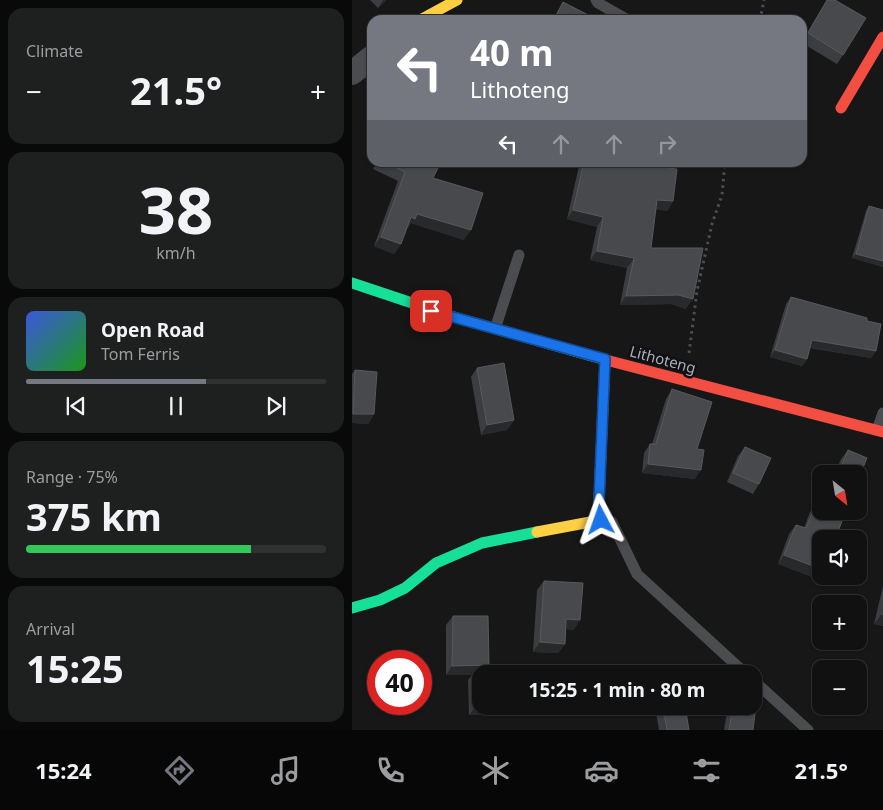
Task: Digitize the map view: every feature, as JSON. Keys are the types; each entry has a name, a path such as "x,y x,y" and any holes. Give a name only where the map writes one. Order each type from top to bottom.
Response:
{"street":[{"path":"429,15 457,0"},
{"path":"842,108 882,37"},
{"path":"352,73 367,61"},
{"name":"Lithoteng","path":"352,283 399,302 495,329 685,381 880,431"},
{"path":"352,608 380,600 405,588 436,563 482,543 601,520 599,501 605,359"}],"lane":[{"path":"596,0 619,15"},
{"path":"495,329 519,255"},
{"path":"880,431 882,413"},
{"path":"601,520 612,522 637,574 736,665"},
{"path":"762,688 808,730"}],"path":[{"path":"761,15 764,0"},
{"path":"685,381 697,291 712,224 722,196 725,167"}],"building":[{"path":"827,0 835,0 866,18 843,55 808,33"},
{"path":"563,2 588,15 556,15"},
{"path":"395,167 438,167 433,178 483,193 471,230 417,214 415,219 411,217 401,244 381,237 405,172"},
{"path":"583,167 659,167 677,169 673,201 657,200 651,248 703,248 693,299 678,295 626,296 634,258 597,251 603,217 573,210"},
{"path":"869,206 883,210 883,261 856,254"},
{"path":"791,297 867,318 867,321 881,324 876,351 812,340 807,359 775,350"},
{"path":"504,363 514,420 487,425 477,368"},
{"path":"355,370 377,372 374,414 353,414"},
{"path":"672,389 712,402 697,449 704,450 701,470 648,464 650,444 656,444"},
{"path":"745,447 771,458 759,484 733,473"},
{"path":"848,450 867,458 864,465 842,465"},
{"path":"812,514 812,520 842,520 839,530 812,530 812,566 784,555 796,525 806,528"},
{"path":"544,581 583,583 580,620 566,619 565,644 540,642"},
{"path":"453,616 488,616 489,665 452,666"},
{"path":"664,715 686,715 689,730 667,730"},
{"path":"732,715 755,715 753,730 729,730"}],"traffic: fast":[{"path":"352,283 457,318 606,360"},
{"path":"352,608 380,600 405,588 436,563 482,543 537,532"}],"traffic: slow":[{"path":"429,15 457,0"},
{"path":"537,532 601,520 599,501 605,359"}],"traffic: jam":[{"path":"841,108 883,37"},
{"path":"606,360 883,432"}],"route":[{"path":"431,311 605,359 599,501 601,520"}]}
